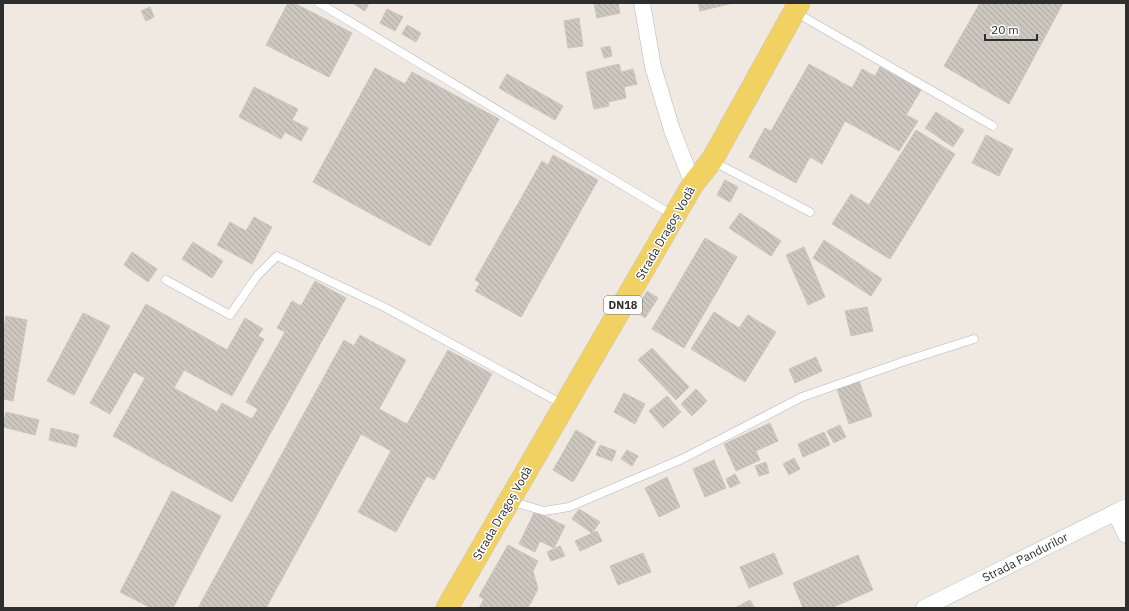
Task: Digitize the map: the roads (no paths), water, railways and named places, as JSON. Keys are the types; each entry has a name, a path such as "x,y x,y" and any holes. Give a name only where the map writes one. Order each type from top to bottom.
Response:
{"main road":[{"name":"Strada Dragoș Vodă","path":"447,608 693,184 712,160 797,7"}],"street":[{"path":"642,3 653,67 672,130 693,184"},
{"path":"1120,509 1126,536"},
{"name":"Strada Pandurilor","path":"924,608 1120,509"}],"lane":[{"path":"319,3 675,216"},
{"path":"797,7 993,126"},
{"path":"712,160 810,212"},
{"path":"166,280 230,315 257,276 277,256 386,308 565,405"},
{"path":"510,500 544,511 569,507 682,458 802,398 905,361 974,339"}]}
